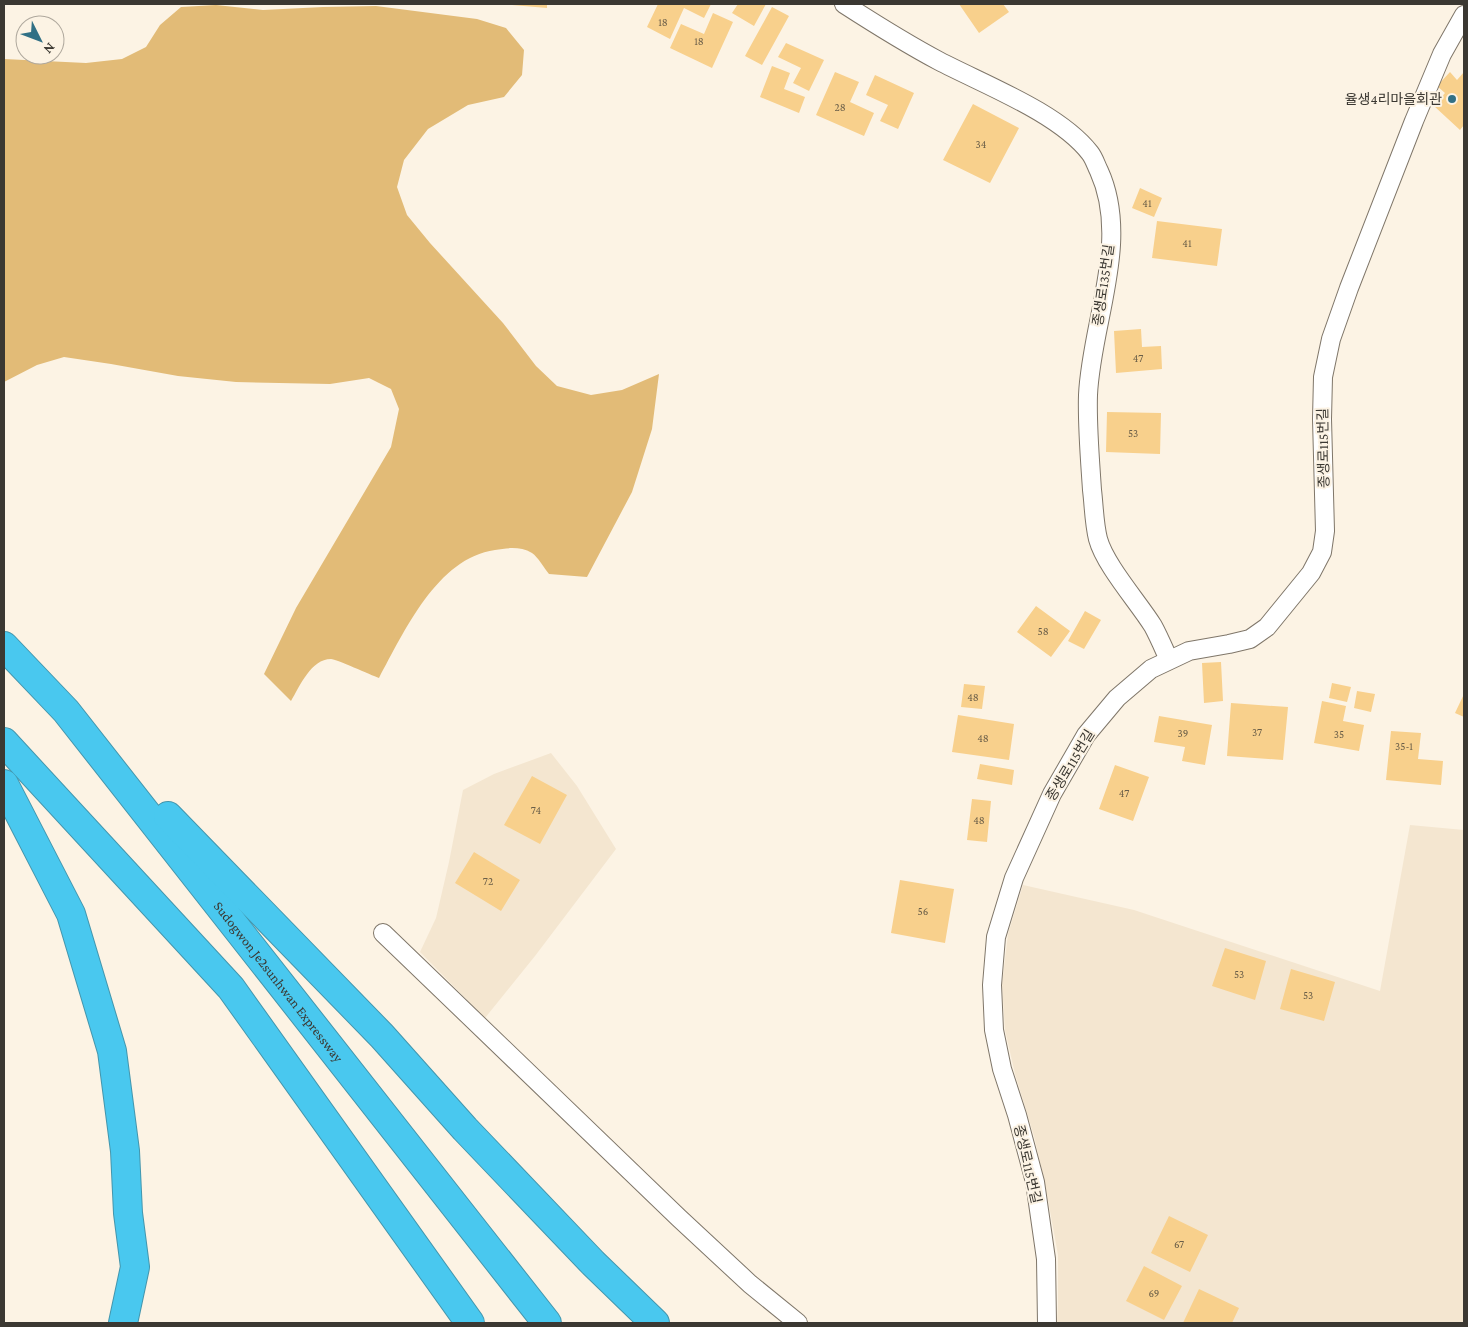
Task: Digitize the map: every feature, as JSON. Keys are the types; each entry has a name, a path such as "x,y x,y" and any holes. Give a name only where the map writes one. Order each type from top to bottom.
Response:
{"highway":[{"name":"Sudogwon Je2sunhwan Expressway","path":"4,646 66,711 547,1323"},
{"path":"66,711 382,1036 464,1129 586,1256 655,1323"},
{"path":"4,742 231,988 470,1323"},
{"path":"4,784 71,914 112,1051 125,1151 128,1212 135,1267 123,1323"}],"lane":[{"name":"종생로135번길","path":"844,4 937,60 1032,108 1067,129 1091,154 1105,184 1110,214 1110,254 1088,395 1090,467 1098,540 1111,564 1154,628 1169,660"},
{"name":"종생로115번길","path":"1047,1323 1046,1259 1035,1182 1017,1115 1002,1069 994,1030 992,985 996,937 1014,878 1052,794 1086,735 1117,698 1151,669 1189,650 1250,639 1267,627 1312,573 1322,552 1325,531 1323,386 1331,339 1421,104 1442,54 1464,15"},
{"path":"383,933 679,1218 750,1284 798,1323"}],"shaded area":[{"path":"216,5 263,10 376,6 477,19 506,28 524,50 522,75 504,97 468,105 428,129 404,160 397,187 407,215 503,323 536,366 557,386 591,395 622,390 659,374 652,429 632,492 587,577 549,574 532,553 523,549 500,549 474,556 456,567 439,582 411,619 379,678 331,659 324,660 307,674 291,701 264,674 296,608 391,447 399,409 391,389 369,378 330,384 236,382 178,376 64,357 37,365 4,382 4,59 15,60 15,65 65,65 65,62 86,63 122,59 146,47 160,25 181,7"},
{"path":"551,753 577,786 616,849 535,956 485,1018 420,952 436,918 463,790 494,774"},
{"path":"1410,825 1464,830 1464,1323 1057,1323 1058,1255 1034,1136 1015,1074 1005,1030 1002,984 1008,934 1023,885 1134,910 1380,991"}],"building":[{"path":"547,4 547,8 512,5"},
{"path":"658,4 711,4 704,18 684,8 670,39 647,27"},
{"path":"738,4 766,4 754,26 732,13"},
{"path":"959,4 1003,4 1009,12 979,33"},
{"path":"772,7 789,16 762,65 745,56"},
{"path":"713,13 733,22 712,68 670,48 681,24 704,34"},
{"path":"786,43 824,60 809,91 793,83 801,68 778,57"},
{"path":"772,66 790,73 784,89 805,97 799,113 760,97"},
{"path":"835,72 859,82 850,102 874,113 864,136 816,115"},
{"name":"율생4리마을회관","path":"1450,72 1457,80 1464,72 1464,125 1460,130 1434,106 1445,93 1437,86"},
{"path":"875,75 914,93 898,129 880,121 888,105 866,95"},
{"path":"973,104 1019,128 990,183 943,160"},
{"path":"1140,188 1162,198 1154,217 1132,208"},
{"path":"1157,221 1222,229 1217,266 1152,258"},
{"path":"1141,329 1142,347 1161,346 1162,369 1116,373 1114,331"},
{"path":"1107,412 1161,413 1160,454 1106,452"},
{"path":"1036,606 1070,631 1051,657 1017,632"},
{"path":"1085,611 1101,620 1084,649 1068,641"},
{"path":"1221,662 1223,701 1204,703 1202,663"},
{"path":"1332,683 1351,687 1347,702 1329,698"},
{"path":"964,684 985,686 982,709 961,707"},
{"path":"1357,691 1375,694 1371,712 1354,708"},
{"path":"1464,694 1464,717 1455,713"},
{"path":"1322,701 1346,706 1343,721 1364,725 1359,751 1314,743"},
{"path":"1231,703 1288,707 1283,760 1227,756"},
{"path":"958,715 1014,724 1009,760 952,752"},
{"path":"1159,716 1212,725 1205,765 1182,761 1185,747 1154,742"},
{"path":"1391,731 1421,733 1418,759 1443,761 1441,785 1386,780"},
{"path":"980,764 1014,770 1012,785 977,779"},
{"path":"1115,765 1149,777 1133,821 1099,809"},
{"path":"532,776 567,795 540,844 504,825"},
{"path":"972,799 991,801 987,842 967,840"},
{"path":"474,852 520,880 501,911 455,883"},
{"path":"900,880 954,889 945,943 891,933"},
{"path":"1225,948 1266,961 1255,1000 1212,986"},
{"path":"1291,969 1335,982 1324,1021 1280,1009"},
{"path":"1169,1216 1208,1235 1190,1272 1151,1253"},
{"path":"1144,1266 1182,1286 1164,1320 1126,1301"},
{"path":"1199,1289 1239,1308 1232,1323 1183,1323"}],"place":[{"name":"율생4리마을회관","path":"1452,99"}]}
